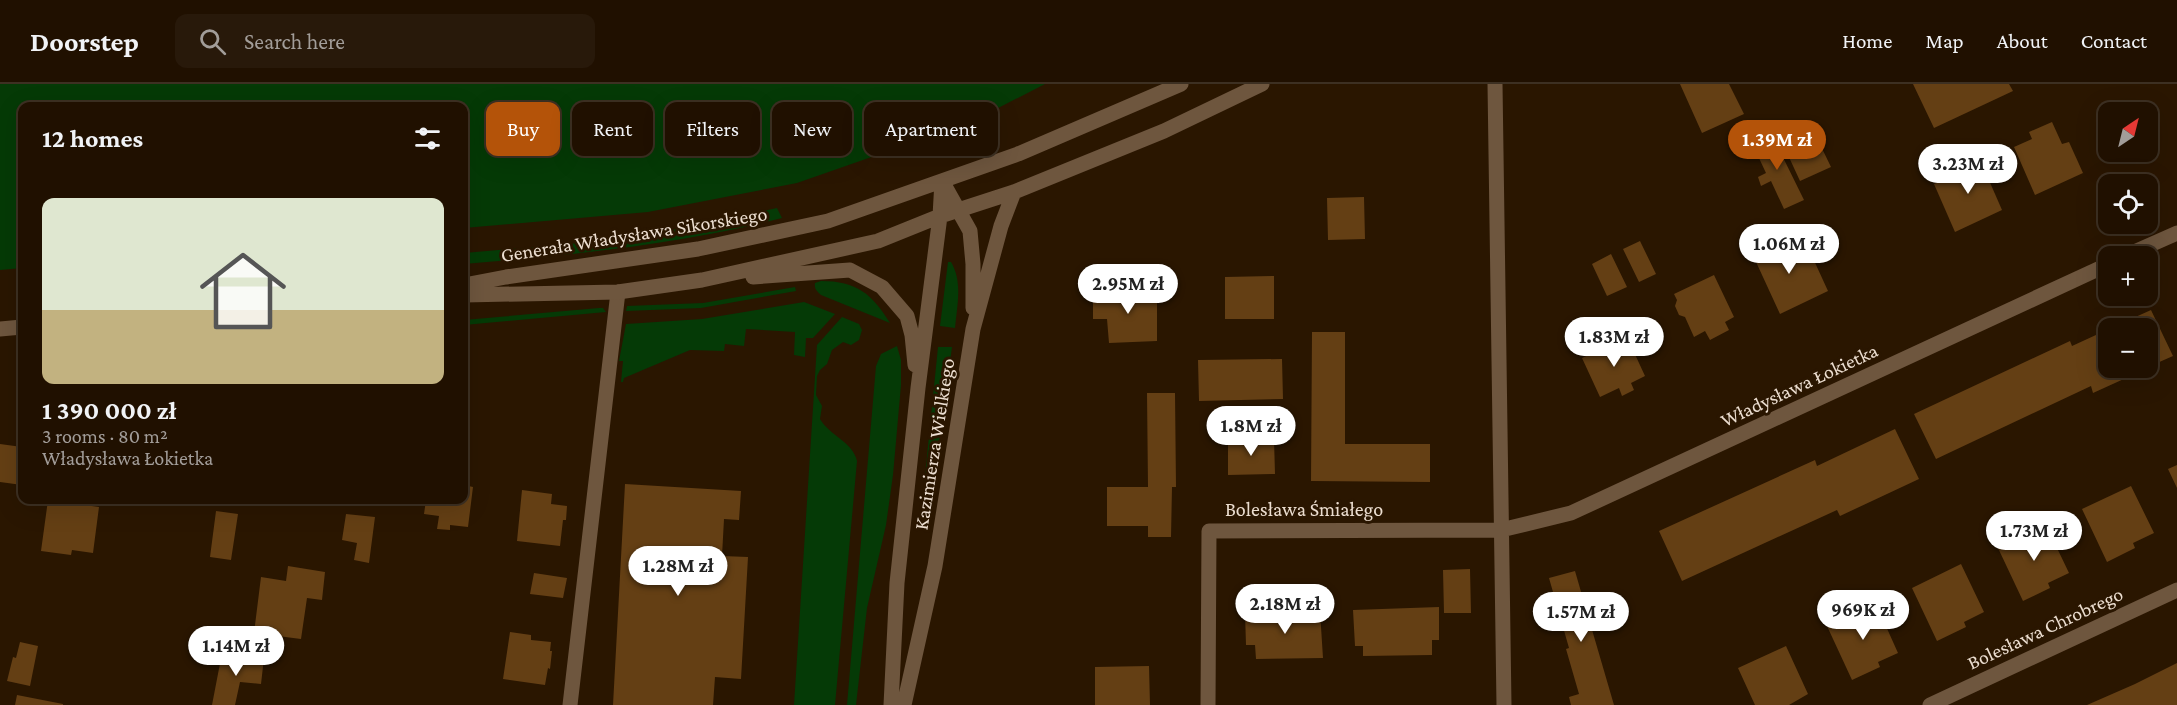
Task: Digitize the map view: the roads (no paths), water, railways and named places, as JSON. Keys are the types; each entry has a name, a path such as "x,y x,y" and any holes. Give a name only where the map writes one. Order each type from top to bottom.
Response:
{"street":[{"name":"Generała Władysława Sikorskiego","path":"468,284 698,249 828,221 1018,154 1181,84"},
{"name":"Generała Władysława Sikorskiego","path":"468,295 618,292 702,280 878,241 940,216 1014,192 1164,131 1262,84"},
{"path":"1495,84 1504,705"},
{"path":"942,181 970,231 973,264 973,329"},
{"name":"Kazimierza Wielkiego","path":"891,705 897,584 918,388 940,216 942,181"},
{"name":"Kazimierza Wielkiego","path":"904,705 935,566 973,329 1001,226 1014,192"},
{"path":"2147,246 2177,232"},
{"name":"Władysława Łokietka","path":"1501,530 1571,513 2098,269"},
{"name":"Kazimierza Wielkiego","path":"702,280 850,270 882,287 907,316 912,335 918,388"},
{"path":"570,705 618,292"},
{"path":"0,328 18,327"},
{"name":"Bolesława Śmiałego","path":"1208,705 1209,531 1501,530"},
{"name":"Bolesława Chrobrego","path":"1930,705 2177,590"}]}
